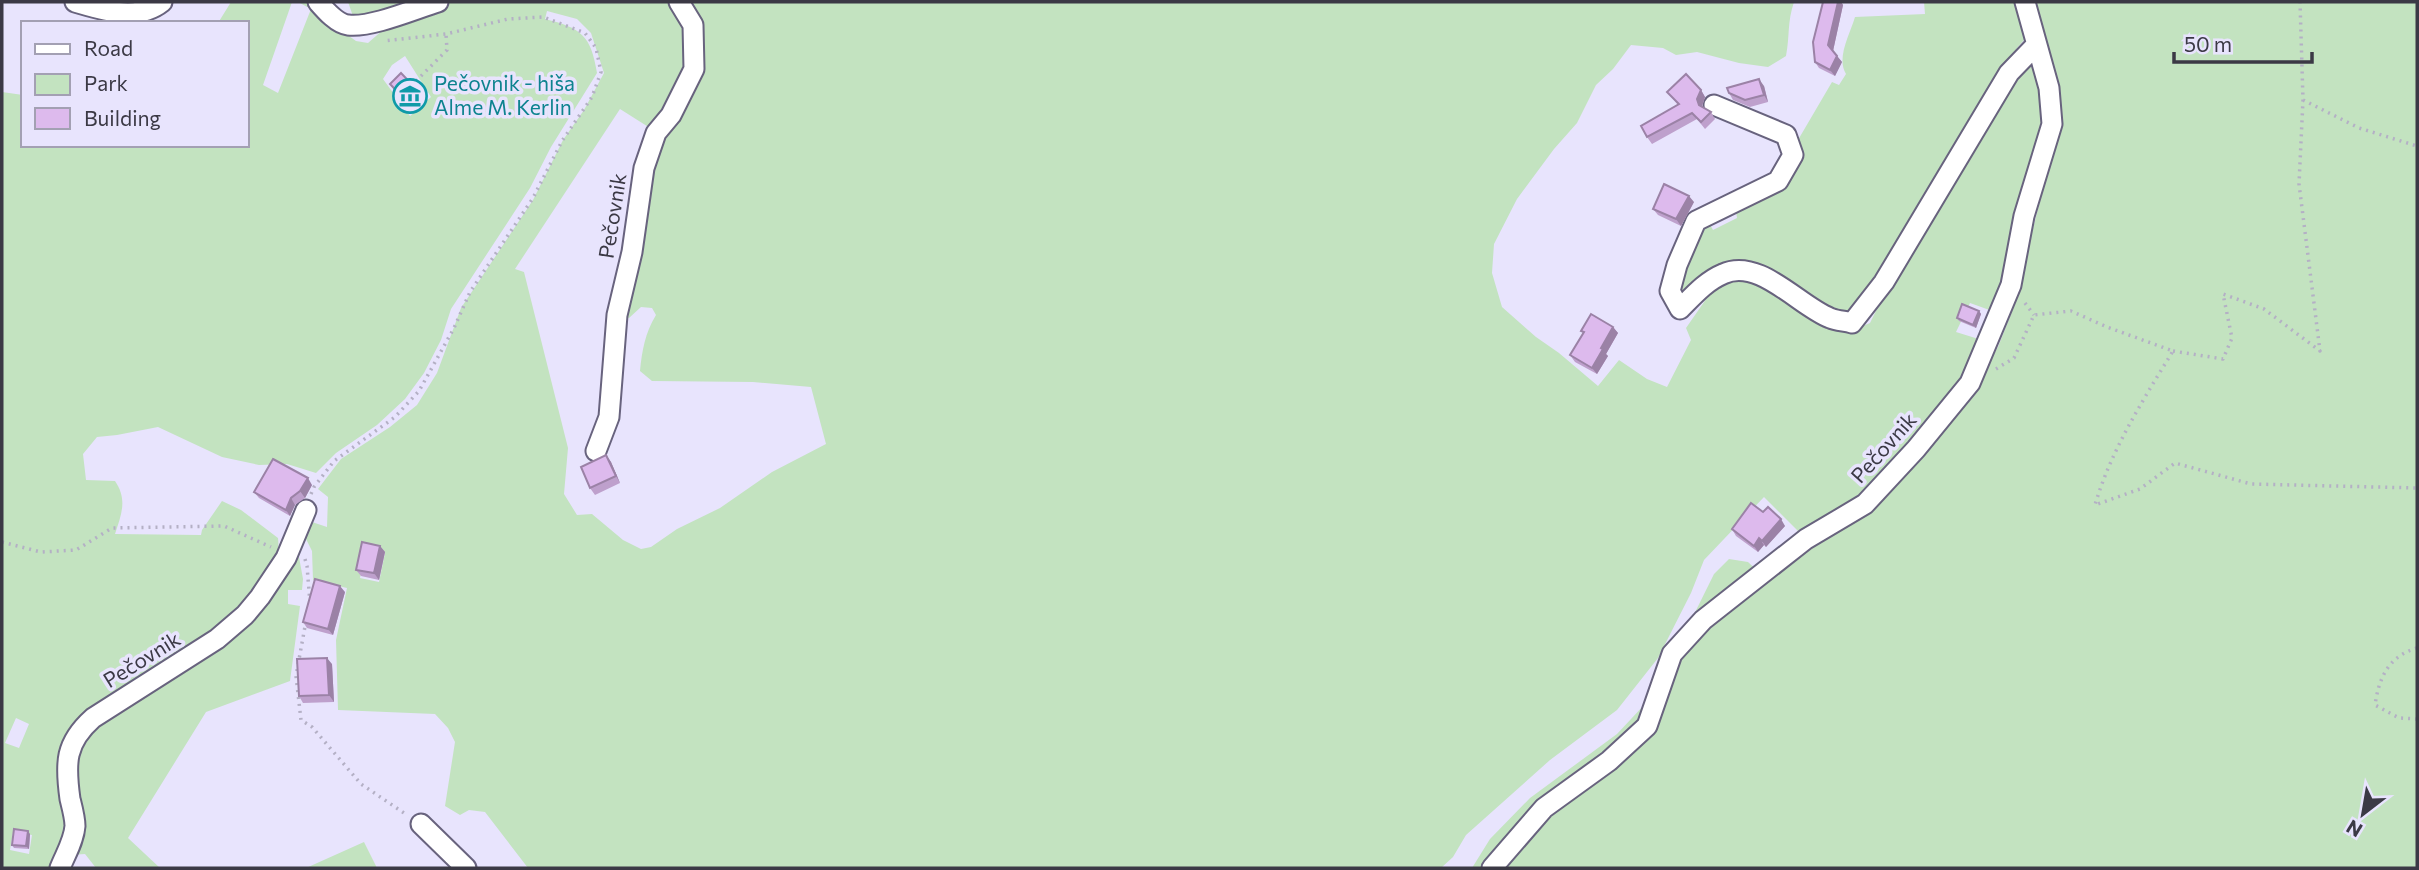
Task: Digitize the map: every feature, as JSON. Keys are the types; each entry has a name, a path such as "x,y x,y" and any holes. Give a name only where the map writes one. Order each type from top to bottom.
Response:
{"street":[{"path":"75,2 118,13 139,13 162,2"},
{"path":"318,2 345,25 365,24 438,2"},
{"name":"Pečovnik","path":"596,451 608,417 617,315 632,252 643,168 656,133 671,115 694,69 693,25 679,2"},
{"name":"Pečovnik","path":"1492,868 1544,808 1609,761 1647,726 1672,654 1703,620 1806,539 1865,504 1916,449 1970,383 2011,285 2024,216 2052,124 2049,88 2025,2"},
{"path":"1714,105 1786,135 1793,155 1778,181 1696,221 1677,265 1670,290 1681,309 1702,288 1724,273 1750,271 1830,318 1852,323 1884,282 2009,72 2036,45"},
{"name":"Pečovnik","path":"60,868 75,825 67,767 68,755 79,732 93,718 217,639 245,615 286,558 306,510"},
{"path":"421,824 466,868"}],"path":[{"path":"1970,383 2014,358 2034,315 2071,311 2106,327 2174,351 2223,359 2232,338 2223,294 2264,310 2320,351 2299,184 2303,100 2300,2"},
{"path":"306,510 314,487 334,461 395,417 419,391 454,328 470,292 533,198 562,141 592,97 601,72 596,48 585,33 543,17 508,19 446,34 378,41"},
{"path":"416,81 447,50 446,34"},
{"path":"2303,100 2359,128 2417,146"},
{"path":"2174,351 2123,439 2102,481 2095,505 2140,489 2175,463 2251,484 2417,488"},
{"path":"2417,648 2403,652 2388,664 2377,690 2375,705 2399,718 2417,719"}],"green space":[{"path":"231,2 292,2 263,85 278,93 311,9 298,2 312,2 334,23 348,29 349,36 356,41 368,43 392,22 453,2 672,2 685,18 691,34 692,51 681,83 650,128 620,109 515,269 524,272 568,448 564,494 577,515 592,514 623,540 641,549 651,547 677,529 720,508 772,472 826,444 811,387 753,382 652,381 640,371 645,342 656,315 652,308 641,307 629,318 619,315 651,149 685,94 699,54 698,27 686,2 1794,2 1786,56 1768,67 1697,52 1676,55 1663,48 1631,45 1613,69 1596,85 1577,123 1517,199 1494,244 1492,273 1502,307 1598,386 1619,360 1647,379 1667,387 1691,340 1686,328 1718,282 1743,275 1764,283 1837,329 1853,330 1870,323 1919,224 1996,111 2014,73 2027,64 2038,70 2045,98 2035,156 2017,211 1995,312 1970,303 1956,332 1985,341 1961,381 1901,456 1863,497 1799,532 1764,497 1704,560 1691,593 1658,658 1617,710 1550,760 1466,835 1453,857 1441,868 528,868 485,812 469,810 460,815 445,806 455,742 448,728 435,714 338,710 336,640 347,588 313,580 312,551 302,531 309,521 327,527 328,497 318,489 341,459 390,427 417,405 437,373 461,308 533,200 563,140 584,110 604,73 591,33 577,19 547,11 545,19 567,26 582,35 595,60 597,73 551,147 530,188 451,309 441,340 424,373 405,399 377,425 336,453 316,473 287,464 259,465 222,457 158,427 97,437 83,454 86,480 115,481 119,488 122,508 115,534 201,535 222,501 241,510 278,538 277,559 268,579 237,616 79,723 61,756 59,775 67,825 66,839 60,854 52,868 2,868 2,92 21,95 21,147 248,147 248,21 219,21","holes":["405,56 431,97 410,116 383,79 392,65","367,549 385,553 379,582 360,578","16,718 29,724 19,748 5,743","13,832 32,835 29,854 10,850"]},
{"path":"348,2 424,2 354,19"},
{"path":"1924,2 2014,2 2024,31 2024,40 1861,311 1832,315 1742,266 1680,297 1682,262 1707,219 1713,230 1737,218 1735,205 1794,165 1798,140 1832,82 1839,85 1846,74 1842,61 1843,53 1855,17 1925,14"},
{"path":"2030,2 2417,2 2417,868 1472,868 1490,839 1530,798 1617,734 1645,704 1669,665 1714,574 1729,559 1748,562 1762,575 1824,537 1974,387 1998,347 2011,314 2060,123"},
{"path":"293,556 299,557 303,579 302,590 288,590 288,604 300,606 290,681 206,712 128,838 160,868 96,868 85,854 70,855 69,775 85,730 218,643"},
{"path":"364,842 377,868 306,868"}],"building":[{"path":"1823,2 1838,2 1828,45 1837,56 1830,70 1815,62 1813,42"},
{"name":"Pečovnik - hiša Alme M. Kerlin","path":"401,73 422,95 411,106 390,84"},
{"path":"1686,74 1701,90 1697,99 1699,105 1711,112 1701,122 1692,113 1647,137 1641,126 1679,104 1667,92"},
{"path":"1759,79 1764,95 1745,100 1729,93 1727,88"},
{"path":"1664,184 1689,196 1676,219 1653,209"},
{"path":"1962,304 1979,311 1973,325 1957,318"},
{"path":"1591,314 1613,327 1592,368 1570,355"},
{"path":"606,455 616,476 590,488 581,467"},
{"path":"273,459 308,478 300,491 291,498 286,510 254,492"},
{"path":"1751,503 1763,512 1768,507 1781,519 1762,541 1759,538 1754,546 1732,529"},
{"path":"362,542 380,546 374,573 356,570"},
{"path":"315,579 340,586 328,629 303,622"},
{"path":"327,658 329,695 299,696 297,659"},
{"path":"14,829 28,831 26,846 12,845"}],"place":[{"name":"Pečovnik - hiša Alme M. Kerlin","path":"410,96"}]}
